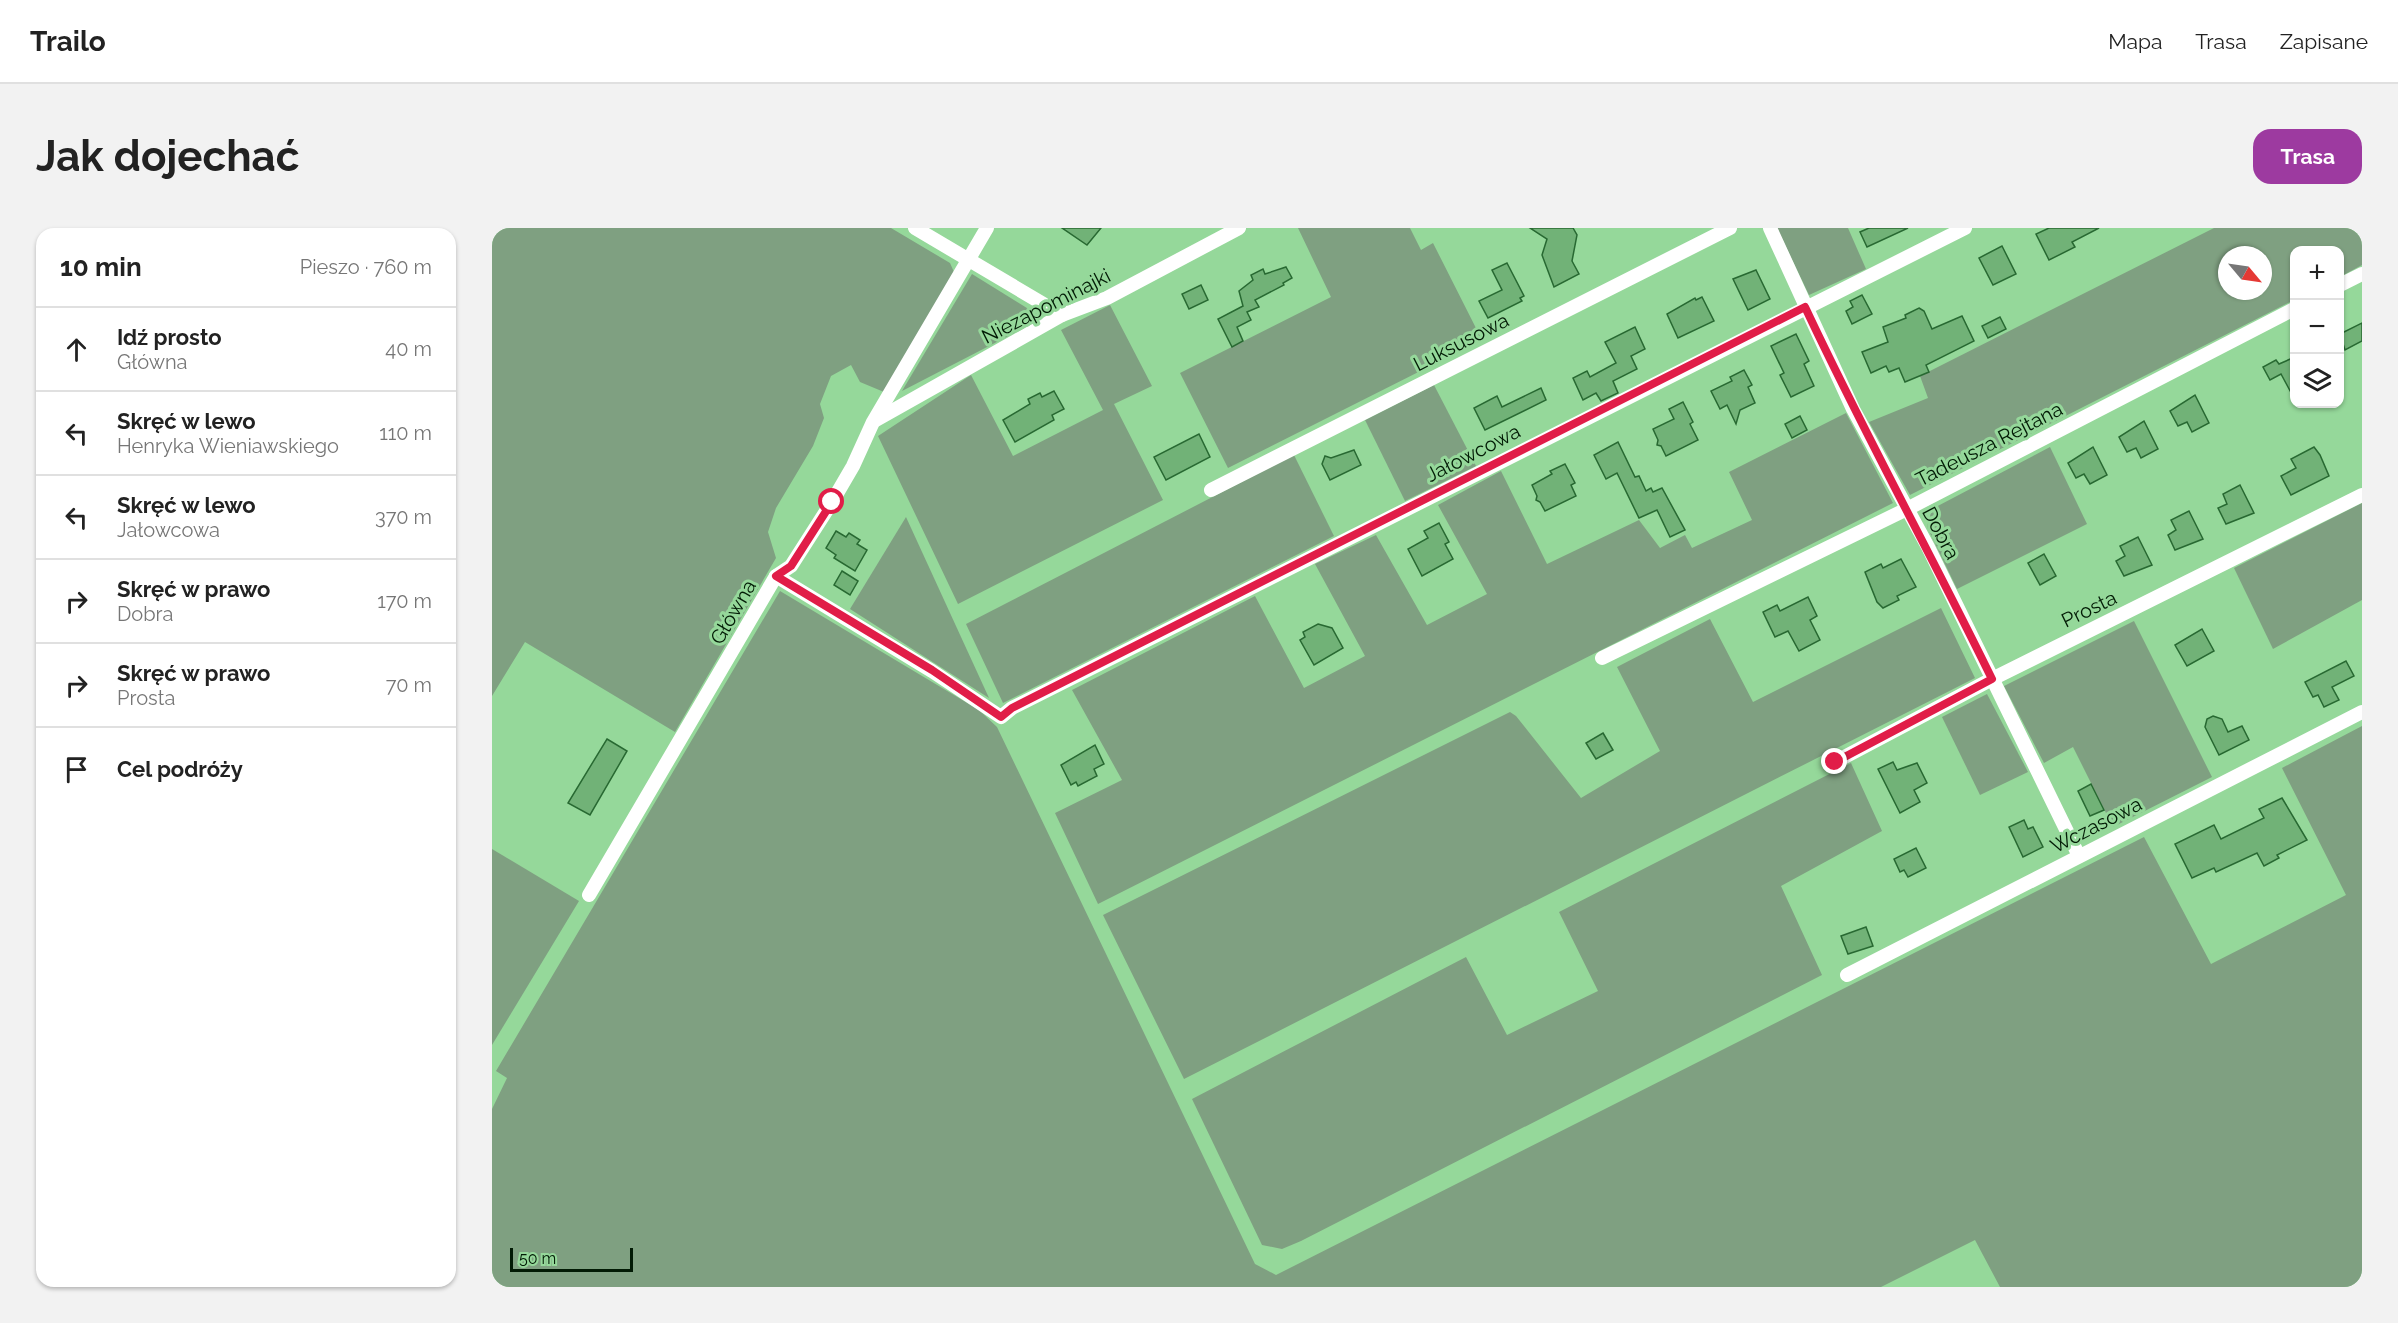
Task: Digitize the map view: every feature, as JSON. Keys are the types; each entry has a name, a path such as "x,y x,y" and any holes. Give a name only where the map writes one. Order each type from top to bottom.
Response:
{"street":[{"path":"915,228 1062,315"},
{"name":"Główna","path":"589,895 776,576 791,566 832,502 853,466 873,422 987,228"},
{"name":"Niezapominajki","path":"873,422 1062,315 1107,298 1239,228"},
{"name":"Luksusowa","path":"1210,490 1730,228"},
{"name":"Dobra","path":"1770,228 1852,409 1907,509 2079,856"},
{"name":"Jałowcowa","path":"776,576 932,670 1001,717 1012,708 1965,228"},
{"path":"2344,283 2362,274"},
{"name":"Tadeusza Rejtana","path":"1602,658 1907,509 2290,312"},
{"name":"Prosta","path":"1835,762 1992,679 2362,495"},
{"name":"Wczasowa","path":"1847,975 2362,712"}],"green space":[{"path":"492,228 891,228 950,263 954,272 884,392 860,382 851,365 831,376 820,404 824,418 813,446 776,508 768,532 776,558 675,732 525,642 492,696"},
{"path":"1298,228 1410,228 1421,250 1433,243 1482,340 1228,468 1180,373 1331,297"},
{"path":"1777,228 1848,228 1866,269 1809,295"},
{"path":"2214,228 2362,228 2362,265 2344,275 2344,246 2290,246 2290,302 1910,495 1869,422 1928,398 1920,376"},
{"path":"972,274 1043,318 902,391"},
{"path":"1110,305 1152,386 1114,404 1163,500 958,604 878,436 971,375 1013,456 1103,410 1061,330"},
{"path":"1434,385 1476,466 1405,501 1365,420"},
{"path":"1846,413 1893,503 1098,904 1055,813 1122,780 1072,690 1255,596 1304,688 1365,656 1315,564 1376,535 1427,625 1487,594 1438,505 1501,471 1547,564 1639,520 1660,548 1685,535 1692,548 1752,520 1729,472"},
{"path":"2050,447 2087,524 1957,589 1927,527 1932,509"},
{"path":"1294,455 1334,536 1003,703 966,624"},
{"path":"2362,503 2362,600 2273,649 2234,568"},
{"path":"906,517 989,698 850,609"},
{"path":"780,591 979,710 997,727 1255,1264 1276,1275 2144,837 2211,964 2346,895 2282,768 2362,726 2362,1287 2000,1287 1975,1240 1881,1287 492,1287 492,1109 507,1078 496,1071"},
{"path":"1941,608 1975,678 1184,1079 1103,915 1510,712 1516,716 1581,798 1660,751 1617,667 1710,619 1753,702"},
{"path":"2134,621 2212,777 2113,827 2073,747 2044,763 2004,686"},
{"path":"1987,694 2028,772 1980,795 1942,717"},
{"path":"1851,763 1882,831 1781,886 1822,975 1301,1241 1282,1249 1262,1245 1192,1099 1466,957 1507,1035 1598,991 1559,912"},
{"path":"492,849 579,901 492,1045"}],"building":[{"path":"1062,228 1101,228 1087,245"},
{"path":"1530,228 1573,228 1577,235 1572,261 1579,274 1554,287 1542,255 1547,239"},
{"path":"1869,228 1908,228 1867,247 1860,232"},
{"path":"2049,228 2099,228 2072,242 2075,247 2049,260 2036,234"},
{"path":"2002,246 2016,274 1993,285 1979,258"},
{"path":"1507,263 1524,296 1520,298 1522,301 1488,318 1479,301 1502,290 1492,270"},
{"path":"1286,267 1292,278 1283,283 1284,285 1255,300 1259,307 1247,312 1251,320 1237,327 1243,341 1232,347 1218,319 1243,306 1239,291 1253,280 1251,275 1263,269 1265,274"},
{"path":"1756,270 1770,299 1748,310 1733,279"},
{"path":"1201,285 1208,300 1189,309 1182,294"},
{"path":"1862,295 1872,314 1852,324 1846,311 1853,307 1850,301"},
{"path":"1702,297 1714,321 1678,338 1667,314 1695,298 1696,300"},
{"path":"1919,308 1924,311 1932,329 1962,316 1974,341 1926,365 1929,372 1905,382 1899,368 1889,372 1886,366 1871,373 1862,352 1888,342 1883,327 1906,318 1905,315"},
{"path":"2000,317 2006,329 1988,338 1982,326"},
{"path":"2362,323 2362,341 2345,350 2344,332"},
{"path":"1635,327 1645,349 1631,356 1637,369 1613,381 1618,393 1601,401 1596,393 1583,400 1573,378 1587,371 1590,377 1616,363 1605,342"},
{"path":"1796,334 1809,361 1804,364 1814,386 1791,397 1780,375 1784,373 1771,346"},
{"path":"2290,359 2290,391 2281,374 2270,380 2263,367 2276,360 2279,364"},
{"path":"1744,370 1752,385 1748,387 1755,403 1740,410 1736,424 1727,405 1720,409 1711,391 1732,381 1730,377"},
{"path":"1541,388 1546,400 1485,430 1474,408 1497,396 1502,407"},
{"path":"1054,391 1064,409 1052,415 1054,420 1015,442 1003,420 1030,404 1028,399 1040,393 1042,397"},
{"path":"2195,395 2209,423 2192,432 2187,422 2178,426 2170,411"},
{"path":"1683,402 1693,422 1690,424 1698,440 1666,456 1661,446 1657,445 1658,440 1653,429 1674,419 1669,409"},
{"path":"1800,416 1807,430 1792,438 1785,424"},
{"path":"2144,421 2158,449 2141,458 2136,448 2127,452 2119,437"},
{"path":"1199,434 1210,457 1166,480 1154,457"},
{"path":"1618,442 1635,477 1639,476 1646,491 1651,488 1653,492 1662,488 1685,530 1670,537 1657,510 1639,518 1617,473 1606,479 1594,455"},
{"path":"2093,447 2107,475 2090,484 2084,474 2076,478 2068,463"},
{"path":"2314,447 2329,476 2291,495 2281,476 2296,468 2291,459"},
{"path":"1354,450 1361,465 1330,480 1322,464 1325,456 1331,458"},
{"path":"1565,464 1575,483 1571,485 1576,496 1545,511 1540,502 1536,500 1537,496 1532,485 1552,474 1550,471"},
{"path":"2240,485 2254,513 2226,524 2218,508 2227,504 2223,494"},
{"path":"2189,511 2203,539 2175,550 2168,535 2176,530 2171,520"},
{"path":"1439,523 1449,542 1445,544 1453,559 1422,576 1408,549 1428,538 1424,531"},
{"path":"836,531 846,537 849,533 860,540 857,544 867,550 855,571 834,558 836,555 826,548"},
{"path":"2138,537 2152,565 2124,576 2116,561 2125,556 2120,546"},
{"path":"2044,554 2056,576 2040,585 2028,563"},
{"path":"1901,559 1916,587 1897,596 1899,600 1883,608 1877,602 1865,572 1881,564 1883,568"},
{"path":"842,571 858,581 850,595 834,585"},
{"path":"1808,597 1817,616 1810,620 1820,640 1799,651 1788,631 1775,637 1763,612 1777,605 1780,611"},
{"path":"1318,624 1332,628 1343,648 1314,665 1300,640 1305,637 1303,632"},
{"path":"2202,629 2214,651 2187,666 2175,645"},
{"path":"2346,661 2354,676 2332,687 2339,700 2324,707 2318,695 2313,697 2305,682"},
{"path":"2213,716 2222,719 2228,732 2242,726 2249,740 2219,755 2205,727 2207,719"},
{"path":"1603,733 1613,750 1596,759 1586,743"},
{"path":"607,739 627,751 590,815 568,803"},
{"path":"1095,745 1104,764 1094,769 1097,776 1078,786 1076,782 1071,785 1061,765"},
{"path":"1893,762 1897,770 1917,763 1927,783 1914,790 1920,802 1900,813 1878,769"},
{"path":"2091,784 2104,810 2090,816 2078,791"},
{"path":"2282,798 2307,840 2277,855 2279,858 2264,866 2257,853 2216,872 2214,868 2192,878 2175,844 2214,825 2221,839 2264,818 2259,809"},
{"path":"2024,820 2028,829 2033,827 2043,847 2023,857 2009,827"},
{"path":"1916,848 1926,868 1908,877 1904,870 1900,872 1894,859"},
{"path":"1866,927 1873,946 1848,954 1841,936"}],"route":[{"path":"832,502 791,566 776,576 932,670 1001,717 1012,708 1805,307 1852,409 1928,547 1992,679 1835,762"}]}
